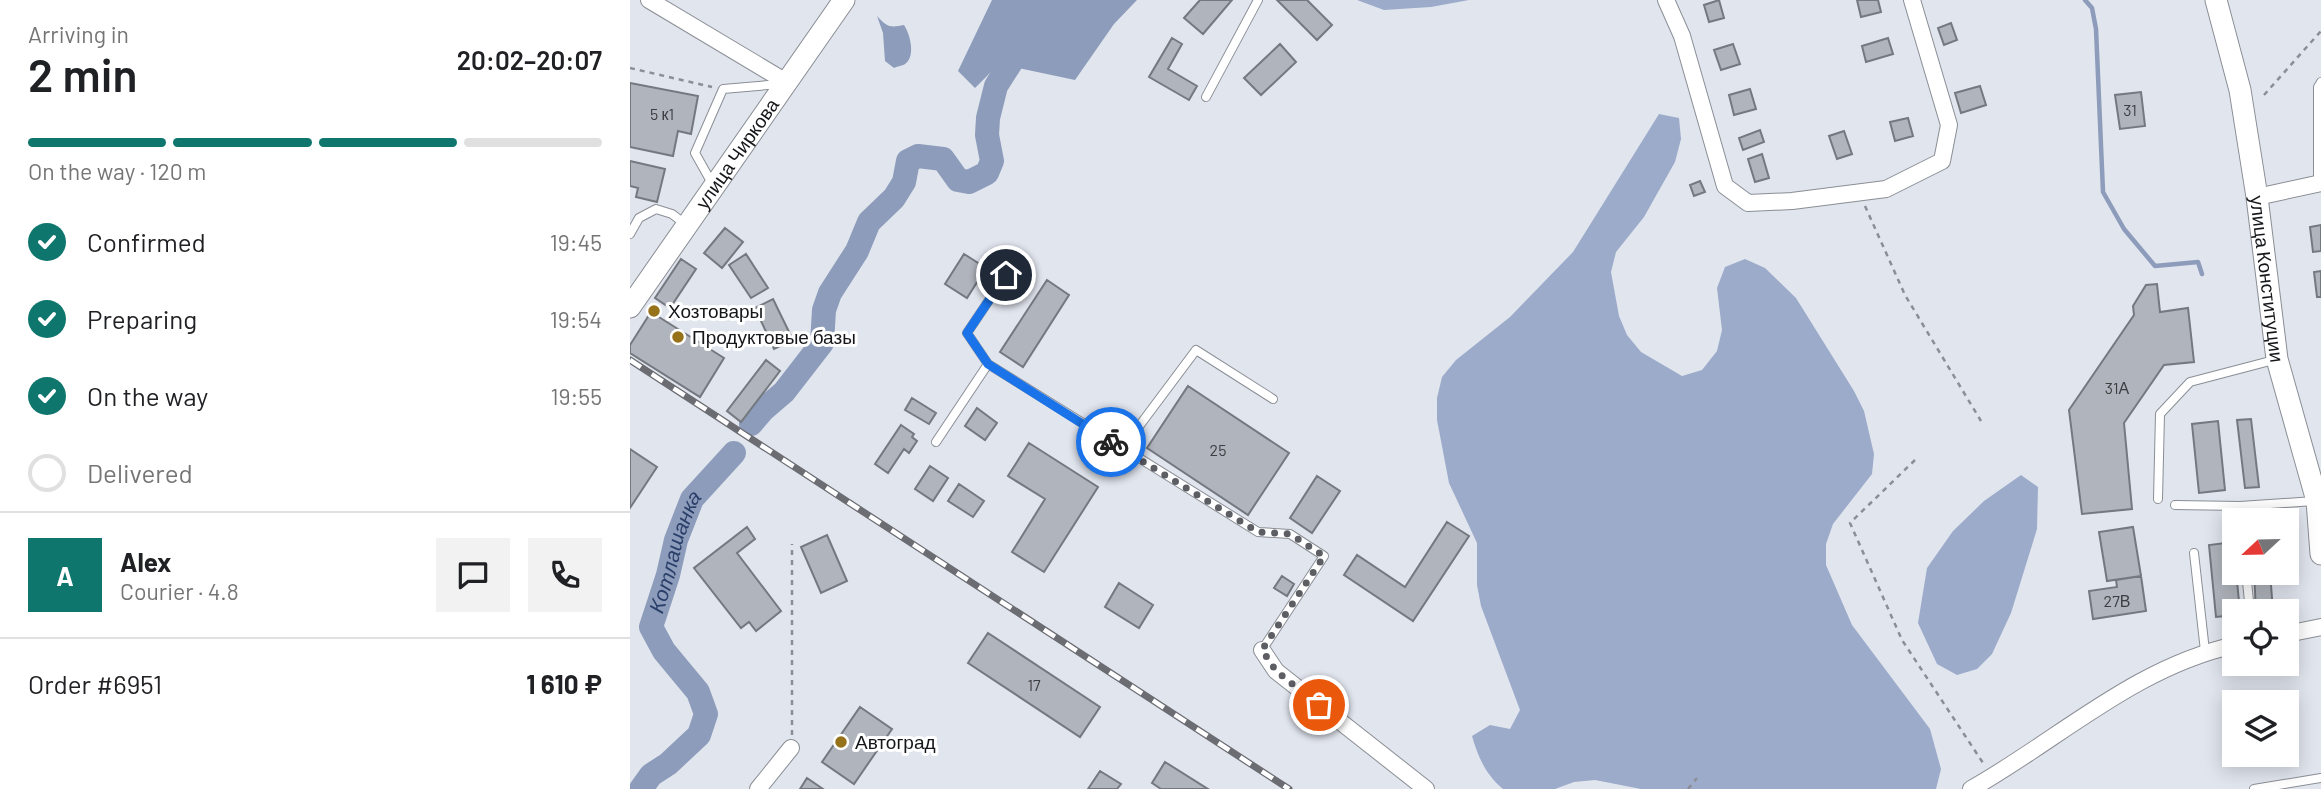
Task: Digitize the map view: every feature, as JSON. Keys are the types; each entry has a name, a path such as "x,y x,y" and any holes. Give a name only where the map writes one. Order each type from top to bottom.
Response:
{"main road":[{"name":"улица Чиркова","path":"632,300 788,83 844,0"},
{"name":"улица Конституции","path":"2216,0 2240,90 2277,359 2317,501 2321,554"}],"street":[{"path":"649,0 788,83"},
{"path":"1666,0 1682,36 1725,186 1748,203 1792,201 1886,189 1942,161 1949,125 1912,0"},
{"path":"2256,197 2320,183"},
{"path":"2299,632 2321,627"},
{"path":"1971,789 2143,679 2205,651 2222,648"},
{"path":"1262,650 1276,671 1426,789"},
{"path":"758,789 792,748"}],"lane":[{"path":"1206,97 1258,0"},
{"path":"2320,183 2318,87 2321,82"},
{"path":"713,185 695,153 723,89 788,83"},
{"path":"630,234 639,218 656,209 672,214 686,225"},
{"path":"1024,282 1006,275 967,333 988,364 1258,532 1290,534 1324,556 1262,650"},
{"path":"1122,449 1196,350 1273,399"},
{"path":"2158,499 2160,414 2190,382 2277,359"},
{"path":"936,442 988,364"},
{"path":"2175,505 2240,506 2317,501"},
{"path":"2194,553 2205,651"},
{"path":"2254,789 2321,778"}],"path":[{"path":"2264,95 2321,30"},
{"path":"630,68 723,89"},
{"path":"1859,193 1905,295 1981,421"},
{"path":"1915,460 1850,523 1902,640 1992,777"},
{"path":"792,544 792,748"},
{"path":"1688,789 1696,778"}],"shaded area":[{"path":"992,0 1137,0 1114,24 1075,80 999,64 975,88 958,71"},
{"path":"1357,0 1469,0 1431,7 1384,10"},
{"path":"877,16 889,26 904,25 910,39 911,51 904,64 894,68 885,61 883,33"},
{"path":"1659,114 1679,118 1681,139 1675,162 1644,217 1616,252 1611,272 1619,316 1627,335 1641,352 1682,376 1702,370 1717,351 1722,330 1717,288 1725,267 1745,259 1765,268 1796,298 1864,411 1874,454 1872,474 1833,524 1826,544 1826,565 1852,625 1930,729 1941,769 1936,789 1641,789 1595,780 1574,782 1555,789 1503,789 1487,772 1477,751 1472,736 1490,725 1510,729 1520,710 1481,606 1477,585 1477,543 1449,483 1437,420 1437,398 1442,377 1456,360 1510,317 1573,252"},
{"path":"2021,475 2038,487 2037,529 2011,613 1992,654 1977,669 1957,675 1937,664 1918,623 1927,568 1953,531 1984,501"}],"building":[{"path":"1200,0 1232,0 1203,34 1184,18"},
{"path":"1277,0 1307,0 1332,25 1317,40"},
{"path":"1719,0 1724,18 1709,22 1704,5"},
{"path":"1857,0 1878,0 1881,12 1861,17"},
{"path":"1951,23 1957,40 1944,45 1938,28"},
{"path":"1172,38 1182,44 1168,69 1197,86 1189,100 1149,77"},
{"path":"1888,38 1893,54 1866,62 1862,46"},
{"path":"1280,44 1296,62 1261,95 1244,78"},
{"path":"1733,44 1740,64 1721,70 1714,50"},
{"path":"630,83 698,96 691,134 678,131 673,156 630,147"},
{"path":"1980,86 1986,105 1961,113 1955,93"},
{"path":"1750,89 1756,109 1734,115 1729,95"},
{"path":"2141,92 2145,126 2120,129 2115,95"},
{"path":"1908,118 1913,136 1895,141 1890,122"},
{"path":"1760,130 1764,142 1743,150 1739,138"},
{"path":"1844,131 1852,154 1837,159 1829,136"},
{"path":"1762,154 1769,178 1755,182 1748,159"},
{"path":"630,161 665,169 657,202 636,197 638,188 630,186"},
{"path":"1700,181 1705,192 1694,196 1690,185"},
{"path":"2321,225 2321,251 2313,252 2310,227"},
{"path":"725,228 743,242 722,268 704,253"},
{"path":"746,254 768,288 751,298 729,265"},
{"path":"964,254 986,268 967,298 945,284"},
{"path":"681,259 696,269 670,308 655,298"},
{"path":"2321,271 2321,297 2317,297 2314,272"},
{"path":"1047,280 1069,295 1023,367 1000,352"},
{"path":"2157,284 2160,312 2188,308 2194,362 2164,365 2124,423 2132,509 2082,514 2069,410 2134,315 2133,306 2146,285"},
{"path":"773,299 793,340 774,349 755,308"},
{"path":"651,312 724,358 700,397 630,353 630,345"},
{"path":"766,360 780,371 741,422 727,411"},
{"path":"1188,386 1289,453 1248,515 1147,448"},
{"path":"912,398 936,413 929,424 905,410"},
{"path":"977,408 997,423 985,440 965,426"},
{"path":"2251,419 2259,487 2245,488 2237,420"},
{"path":"2218,421 2225,490 2199,493 2192,424"},
{"path":"901,425 914,434 912,437 917,441 909,453 904,449 888,473 875,464"},
{"path":"1029,443 1098,487 1044,572 1012,552 1045,499 1008,476"},
{"path":"630,449 657,467 630,508"},
{"path":"930,466 948,478 933,501 915,489"},
{"path":"1317,476 1340,491 1312,533 1290,518"},
{"path":"959,484 984,501 973,517 948,501"},
{"path":"1447,522 1469,536 1413,621 1344,575 1357,555 1405,587"},
{"path":"747,527 755,539 737,553 781,611 756,631 749,622 741,628 694,568"},
{"path":"2133,527 2141,576 2107,581 2099,532"},
{"path":"827,535 847,581 821,593 801,547"},
{"path":"2222,543 2222,585 2237,585 2239,599 2222,599 2222,616 2216,617 2209,545"},
{"path":"1282,576 1294,584 1287,596 1274,588"},
{"path":"2141,576 2146,611 2093,619 2089,591 2117,587 2116,580"},
{"path":"1119,583 1153,605 1139,628 1105,607"},
{"path":"2255,585 2271,585 2272,599 2255,599"},
{"path":"988,633 1100,707 1080,737 968,663"},
{"path":"860,707 892,729 854,784 822,762"},
{"path":"1165,762 1208,789 1161,789 1152,783"},
{"path":"1100,771 1121,784 1117,789 1088,789"},
{"path":"807,778 823,789 800,789"}],"waterway":[{"path":"2085,0 2092,8 2096,29 2103,192 2124,229 2155,266 2198,262 2202,274"},
{"name":"Котлашанка","path":"751,424 784,392 822,343 824,310 830,293 857,251 869,222 894,198 904,182 908,161 918,156 943,159 958,180 969,182 987,173 992,161 987,135 988,118 996,86 1017,53 1033,45"},
{"name":"Котлашанка","path":"641,789 651,775 668,764 699,735 706,714 698,692 664,651 651,627 676,540 692,499 734,453"}],"railway":[{"path":"630,360 1289,789"}],"way so far":[{"path":"1111,442 1258,532 1290,534 1324,556 1262,650 1276,671 1319,705"}],"place":[{"name":"Хозтовары","path":"654,311"},
{"name":"Продуктовые базы","path":"678,337"},
{"name":"Автоград","path":"841,742"}],"route":[{"path":"1006,275 967,333 988,364 1111,442"}]}
